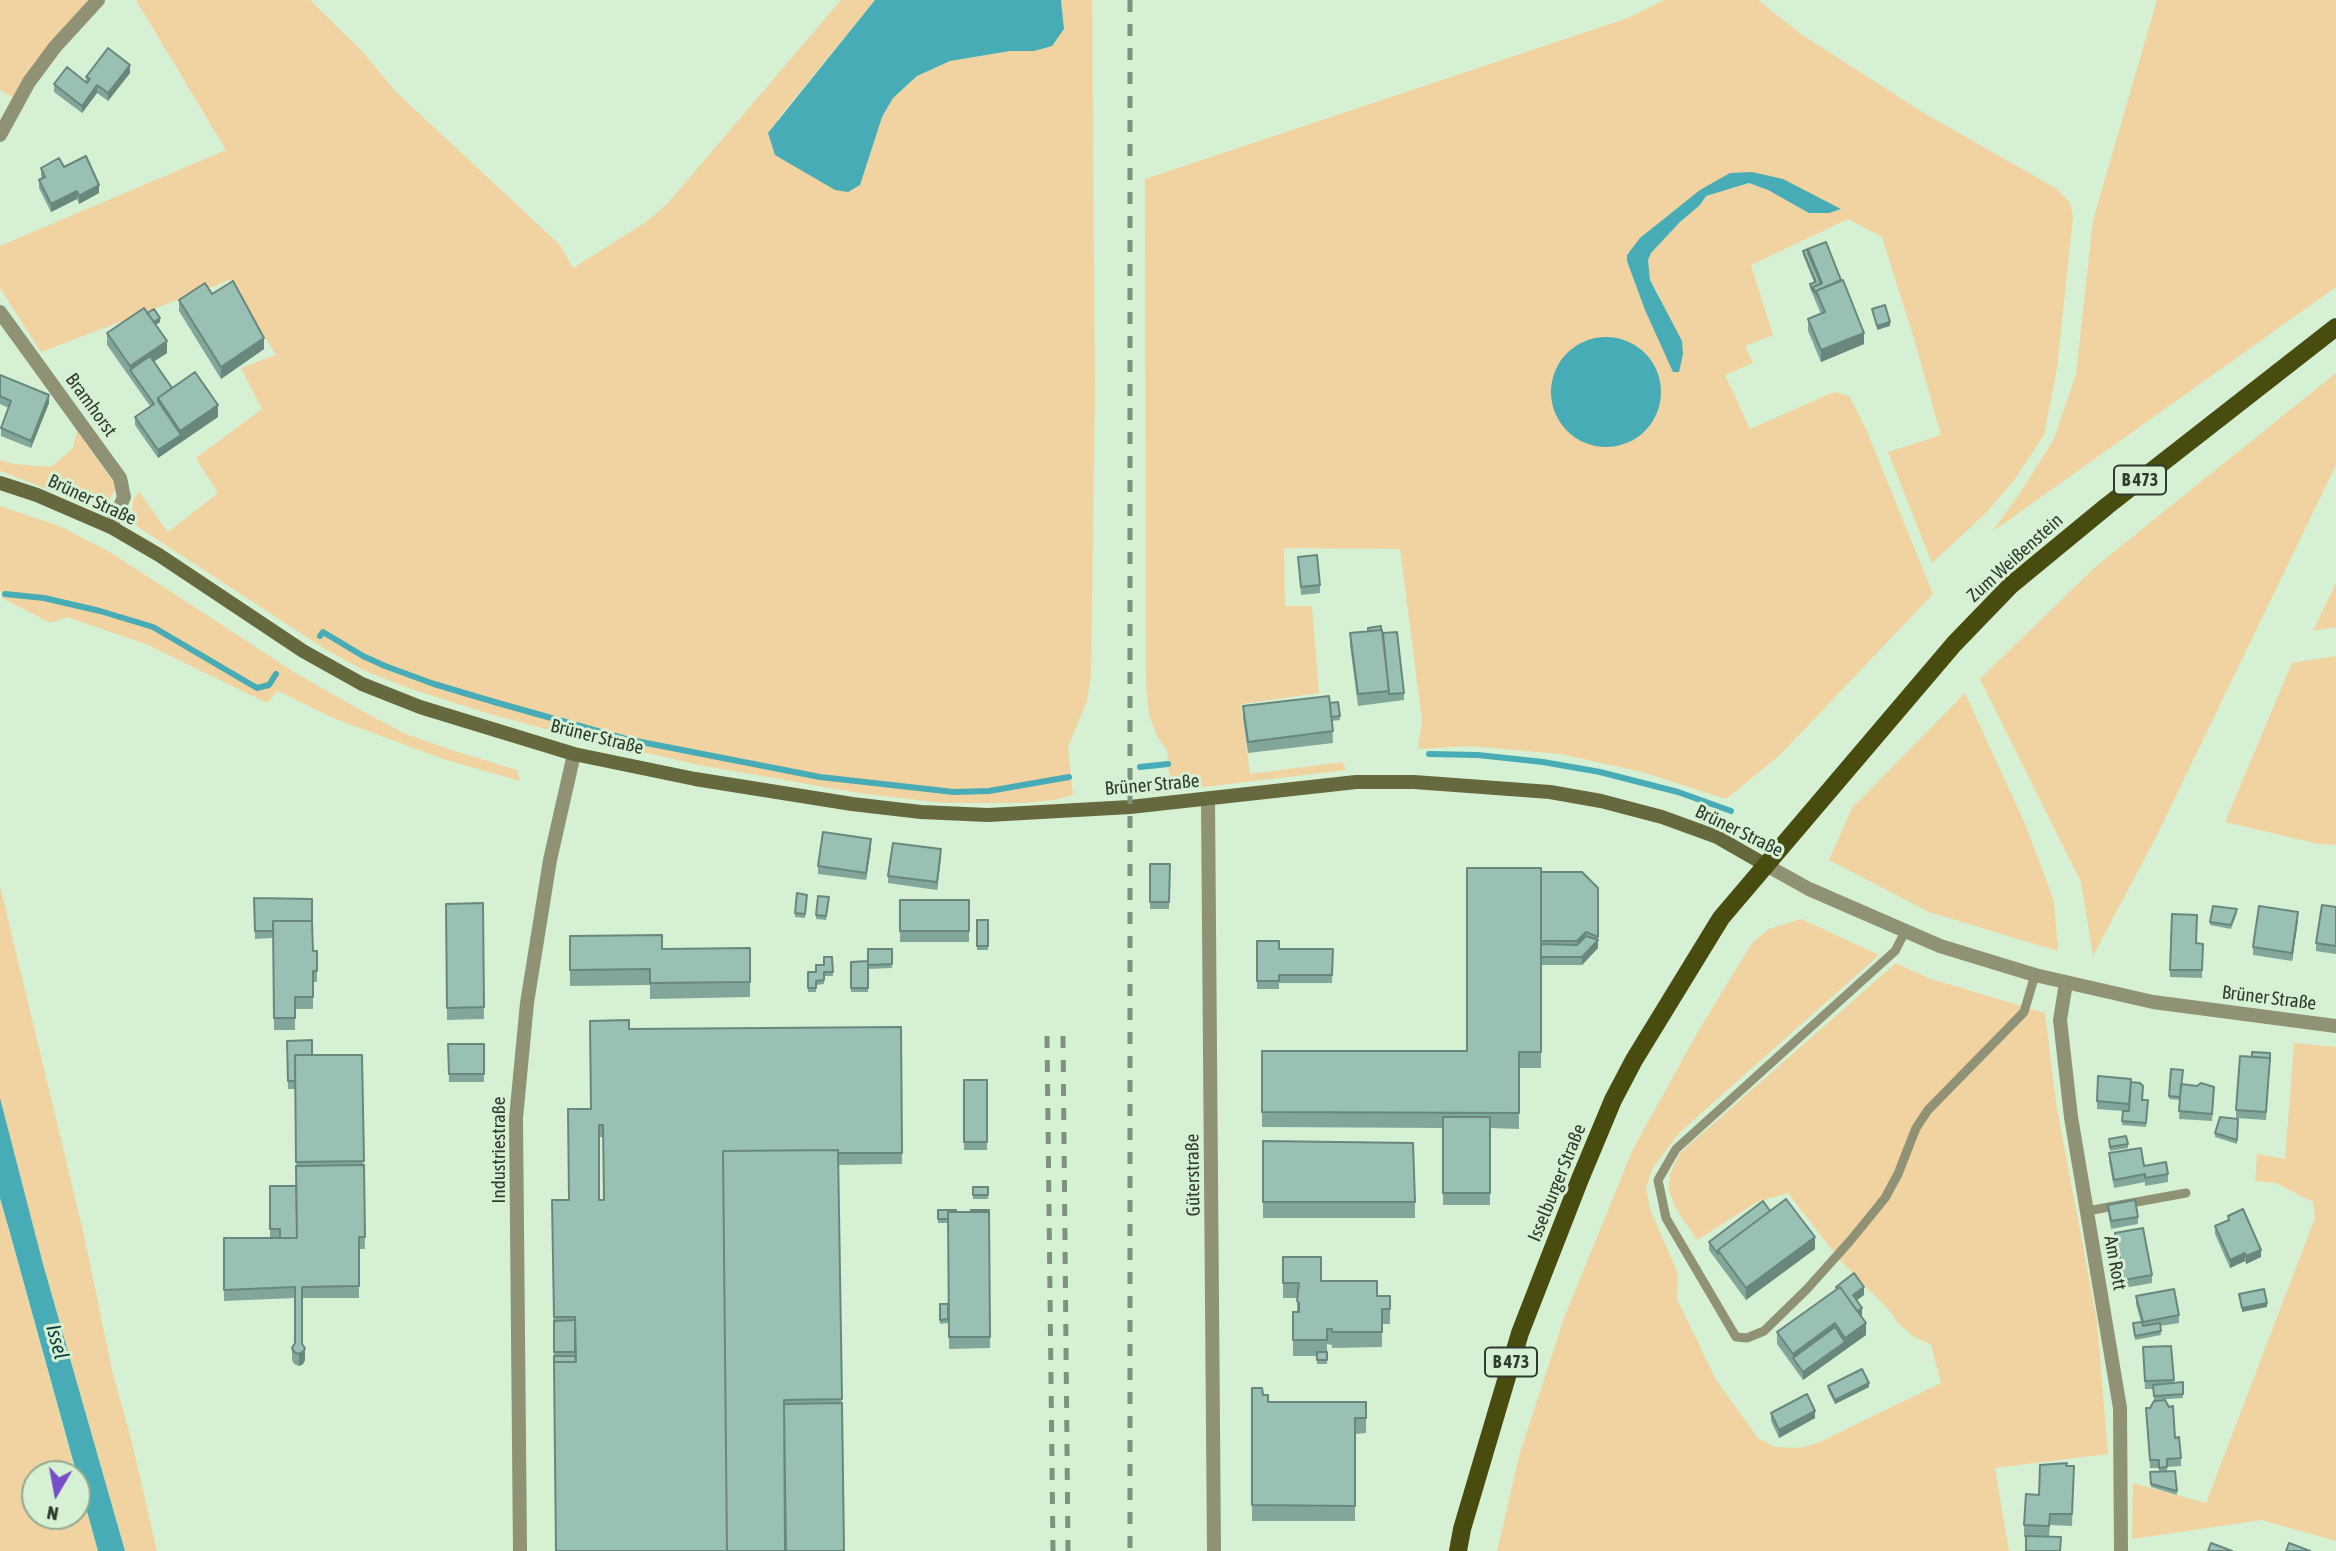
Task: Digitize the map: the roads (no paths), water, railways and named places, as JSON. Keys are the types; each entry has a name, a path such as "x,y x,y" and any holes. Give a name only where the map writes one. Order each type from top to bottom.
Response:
{"main road":[{"name":"Zum Weißenstein","path":"1764,864 1954,644 2011,585 2107,506 2336,327"},
{"name":"Brüner Straße","path":"0,483 37,495 111,527 159,555 303,650 362,684 420,707 574,754 695,779 921,812 988,815 1130,807 1356,782 1414,782 1550,792 1611,803 1662,817 1717,837 1764,864"},
{"name":"Isselburger Straße","path":"1458,1551 1462,1529 1520,1333 1613,1100 1657,1020 1721,918 1764,864"}],"street":[{"path":"0,135 29,82 55,47 98,0"},
{"name":"Bramhorst","path":"0,312 120,478 124,497 111,527"},
{"name":"Industriestraße","path":"520,1551 516,1118 527,1003 550,860 574,754"},
{"name":"Güterstraße","path":"1208,799 1214,1551"},
{"name":"Brüner Straße","path":"1764,864 1809,889 1905,932 1940,946 2035,975 2153,1002 2336,1026"},
{"name":"Am Rott","path":"2066,983 2060,1020 2071,1117 2120,1408 2121,1551"}],"lane":[{"path":"1905,932 1895,951 1676,1149 1658,1180 1666,1218 1736,1337 1747,1338 1764,1331 1807,1289 1859,1230 1885,1198 1898,1174 1916,1128 1928,1110 2024,1012 2035,975"},
{"path":"2087,1211 2186,1193"}],"water":[{"path":"875,0 1061,0 1064,29 1052,46 1034,51 1010,51 950,61 917,76 893,98 882,117 860,185 848,192 835,190 775,155 768,133"},
{"path":"1752,172 1783,179 1841,209 1829,213 1809,213 1768,190 1749,183 1706,196 1651,253 1648,260 1650,280 1682,341 1683,354 1679,372 1673,372 1645,310 1627,255 1640,238 1700,190 1730,173"},
{"path":"1606,337 1627,341 1645,353 1657,371 1661,392 1657,413 1645,431 1627,443 1606,447 1585,443 1567,431 1555,413 1551,392 1555,371 1567,353 1585,341"},
{"name":"Issel","path":"0,1098 43,1264 125,1551 98,1551 91,1526 91,1460 73,1460 0,1198"}],"waterway":[{"path":"5,594 44,598 153,627 257,688 269,685 276,674"},
{"path":"320,636 323,632 385,666 498,703 626,739 820,777 954,792 989,791 1069,777"},
{"path":"1429,754 1478,755 1600,772 1678,792 1731,811"},
{"path":"1140,767 1168,764"}],"railway":[{"path":"1130,0 1130,1551"},
{"path":"1047,1036 1053,1551"},
{"path":"1063,1036 1068,1551"}]}
